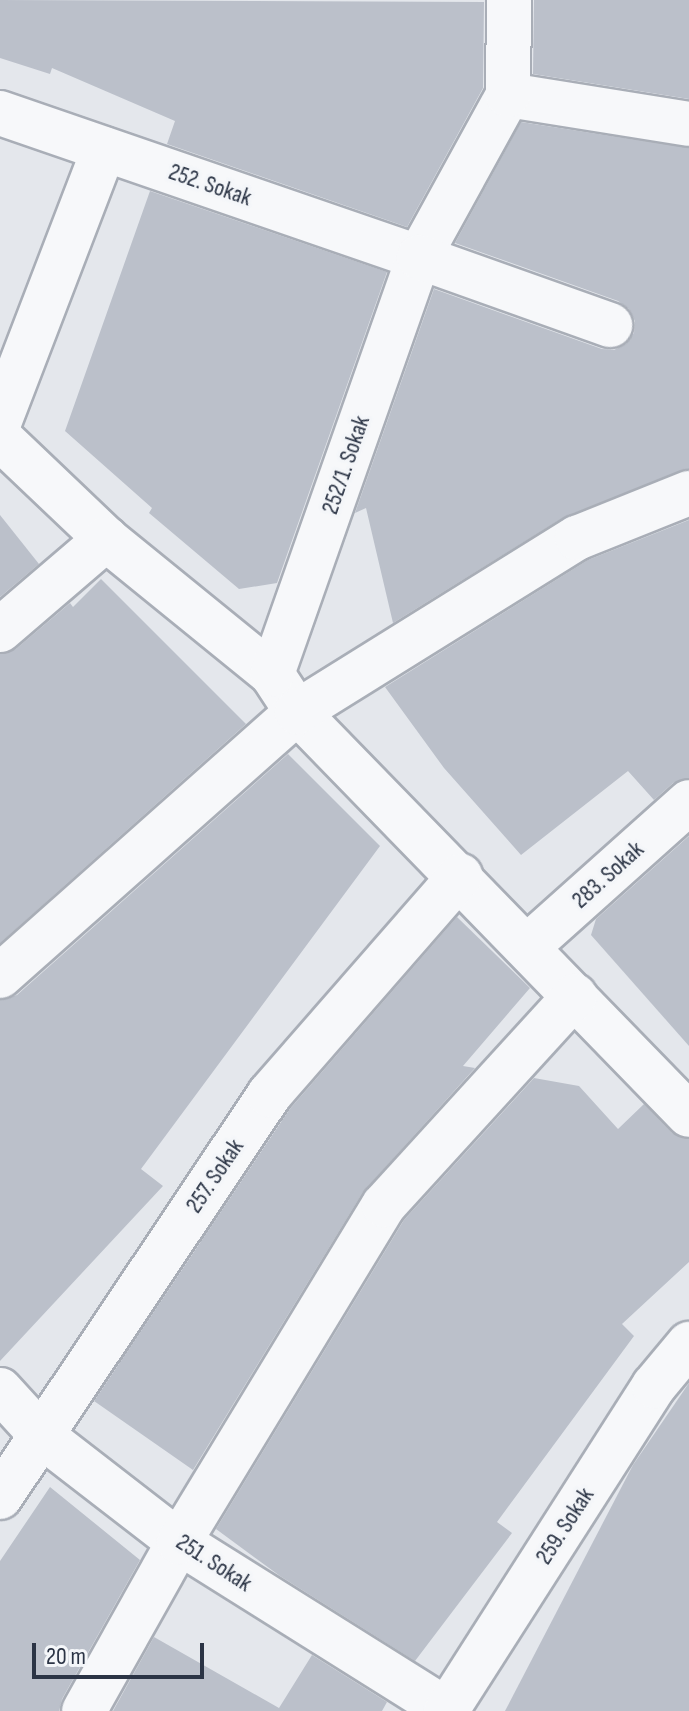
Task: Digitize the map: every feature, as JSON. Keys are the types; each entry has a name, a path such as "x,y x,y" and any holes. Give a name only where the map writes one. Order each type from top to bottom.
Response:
{"street":[{"path":"419,257 508,95 509,0"},
{"path":"508,95 689,124"},
{"name":"252. Sokak","path":"0,113 610,325"},
{"path":"0,420 104,149"},
{"name":"252/1. Sokak","path":"272,674 419,257"},
{"path":"0,438 106,539 272,674 297,712 460,876 689,1115"},
{"path":"0,976 297,712 577,538 689,493"},
{"path":"0,630 106,539"},
{"name":"283. Sokak","path":"527,947 689,802"},
{"name":"257. Sokak","path":"0,1497 269,1095 460,876"},
{"path":"84,1711 179,1542 384,1205 575,996"},
{"name":"259. Sokak","path":"447,1711 654,1386 689,1344"},
{"name":"251. Sokak","path":"0,1390 42,1436 179,1542 447,1711"}],"building":[{"path":"0,0 484,2 483,88 407,227 167,144 175,121 52,68 50,74 0,58"},
{"path":"534,0 689,0 689,99 533,74"},
{"path":"521,122 689,148 689,469 564,517 393,623 366,508 355,513 434,289 602,349 614,350 626,344 634,333 635,321 629,309 618,301 455,243"},
{"path":"150,191 387,272 277,583 239,589 149,513 152,508 65,431"},
{"path":"0,515 39,564 0,597"},
{"path":"689,520 689,778 673,783 654,800 628,771 521,855 444,768 385,687 588,560"},
{"path":"101,579 246,724 0,943 0,654 16,649 70,603 73,607"},
{"path":"288,754 380,846 141,1169 163,1186 0,1361 0,1000 17,995"},
{"path":"689,836 689,1046 591,935 596,919"},
{"path":"457,917 530,988 463,1066 475,1068 363,1192 193,1470 94,1401 289,1110"},
{"path":"534,1078 579,1086 618,1129 644,1104 672,1133 689,1139 689,1262 622,1324 634,1336 497,1522 512,1533 415,1661 280,1576 216,1529 404,1220"},
{"path":"689,1383 689,1711 505,1711 633,1465"},
{"path":"50,1487 140,1560 62,1699 59,1711 0,1711 0,1561"},
{"path":"154,1637 279,1708 312,1655 387,1702 382,1711 113,1711"}]}
